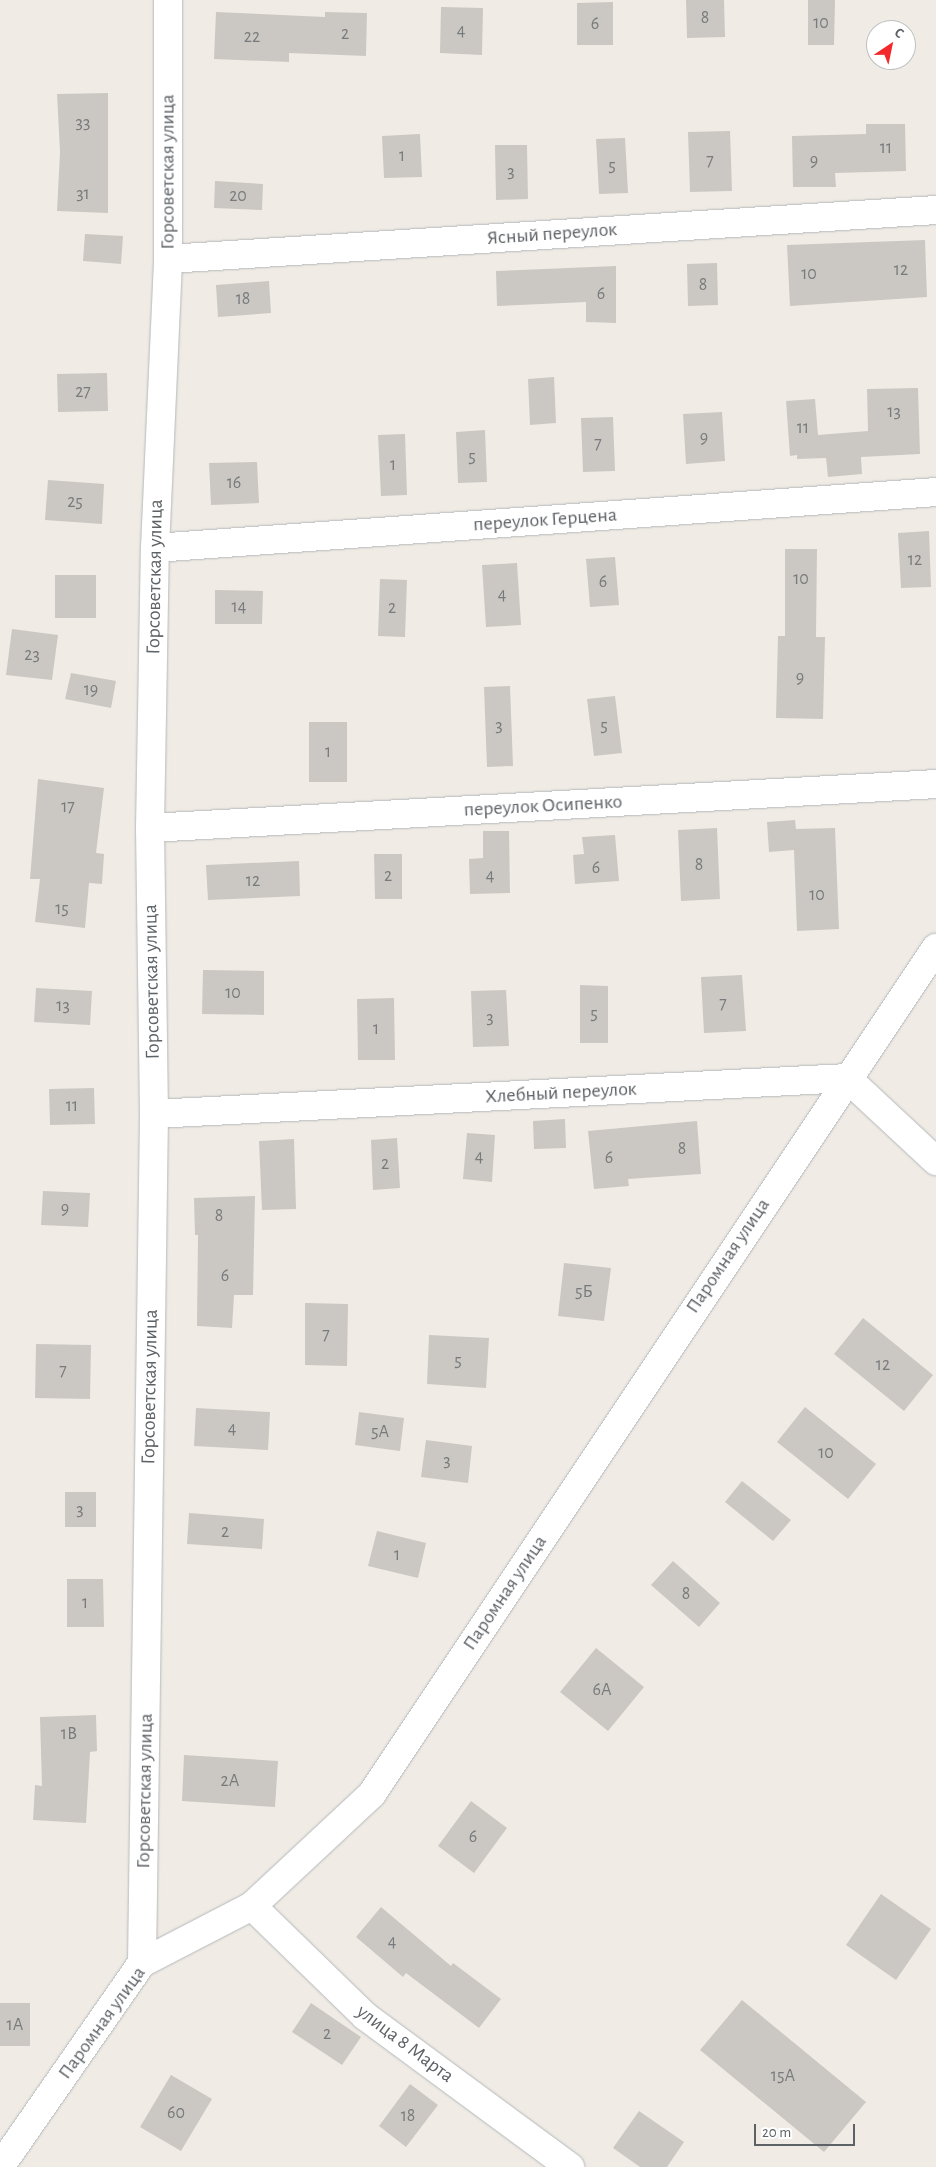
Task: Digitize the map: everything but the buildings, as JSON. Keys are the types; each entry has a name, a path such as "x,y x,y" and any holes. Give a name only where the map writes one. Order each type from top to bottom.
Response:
{"street":[{"name":"Горсоветская улица","path":"142,1963 154,1114 150,828 155,548 168,259 168,0"},
{"name":"Ясный переулок","path":"168,259 936,210"},
{"name":"переулок Герцена","path":"155,548 936,492"},
{"name":"переулок Осипенко","path":"150,828 936,784"},
{"name":"Паромная улица","path":"0,2167 142,1963 252,1906 372,1794 846,1078 936,948"},
{"name":"Хлебный переулок","path":"154,1114 846,1078"},
{"path":"846,1078 936,1161"},
{"name":"улица 8 Марта","path":"252,1906 365,2016 570,2167"}]}
